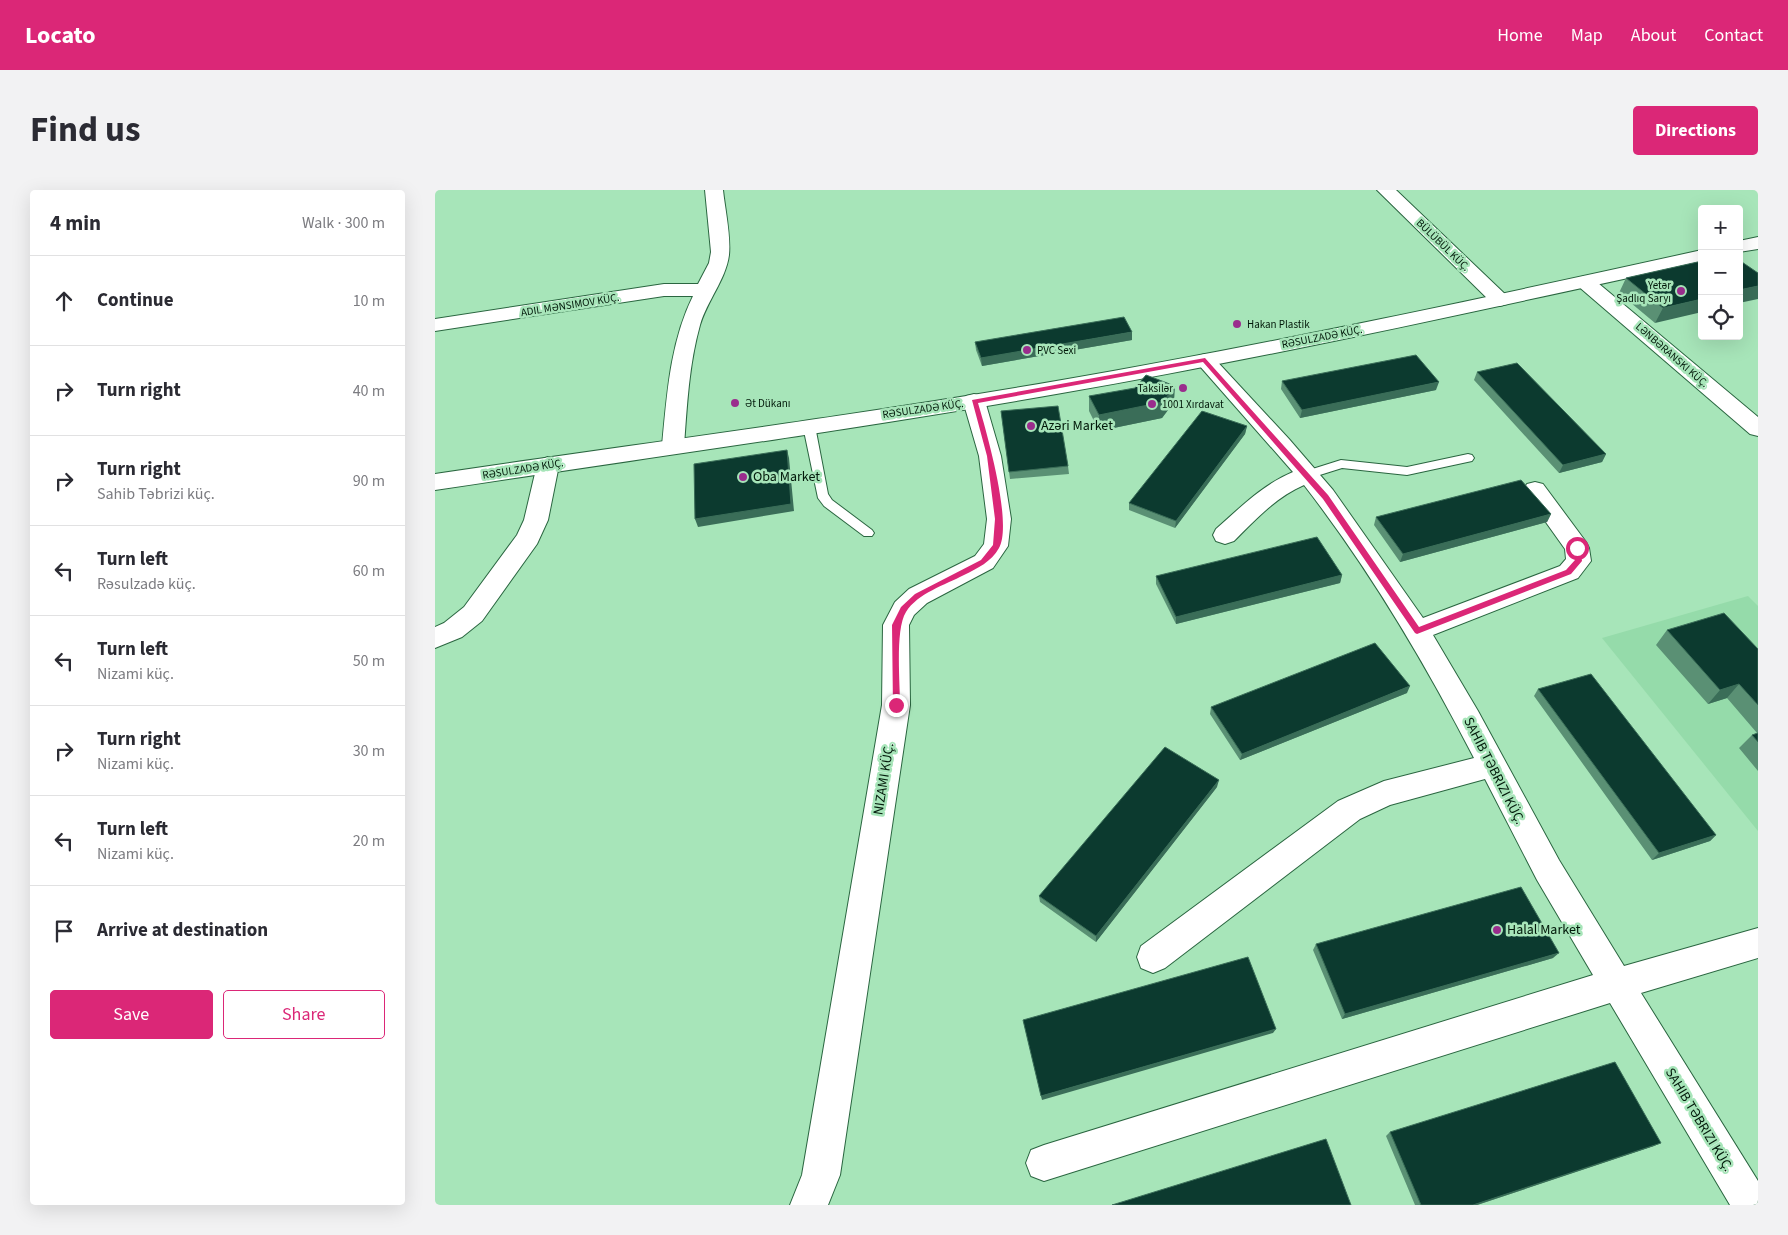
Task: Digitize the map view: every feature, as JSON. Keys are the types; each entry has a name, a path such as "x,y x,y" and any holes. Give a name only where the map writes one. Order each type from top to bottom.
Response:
{"street":[{"path":"673,446 685,344 691,323 718,263 720,252 714,190"},
{"name":"BÜLÜBÜL KÜÇ.","path":"1386,190 1500,300"},
{"path":"1743,246 1758,243"},
{"name":"RƏSULZADƏ KÜÇ.","path":"435,482 974,401 1205,360 1342,334 1698,257"},
{"name":"LƏNBƏRANSKI KÜÇ.","path":"1585,282 1758,429"},
{"name":"ADIL MƏNSIMOV KÜÇ.","path":"435,325 664,290 705,290"},
{"name":"SAHIB TƏBRIZI KÜÇ.","path":"1205,360 1325,497 1417,631 1446,679 1493,765 1523,827 1751,1205"},
{"name":"NIZAMI KÜÇ.","path":"809,1205 821,1174 887,768 896,705 896,625 904,609 918,596 984,562 997,546 999,519 990,456 974,401"},
{"path":"435,638 453,630 473,614 528,538 536,520 548,465"},
{"path":"1225,535 1267,496 1283,485 1307,475"},
{"path":"1417,631 1569,572 1579,561 1577,548 1535,490"},
{"path":"1153,957 1349,810 1384,794 1493,765"},
{"path":"1044,1163 1617,984 1758,943"}],"lane":[{"path":"809,426 822,495 828,502 868,533"},
{"path":"1307,475 1341,464 1407,471 1467,458"}],"shaded area":[{"path":"1748,596 1758,606 1758,831 1602,638"}],"building":[{"path":"1698,262 1698,300 1663,308 1626,278"},
{"path":"1743,263 1758,273 1758,286 1743,289"},
{"path":"1124,317 1132,332 981,358 975,342"},
{"path":"1416,355 1439,382 1302,410 1282,381"},
{"path":"1517,363 1606,454 1563,465 1477,372"},
{"path":"1146,375 1175,386 1163,402 1099,415 1089,396 1135,388"},
{"path":"1058,406 1068,466 1009,472 1001,411"},
{"path":"1202,411 1247,426 1176,521 1129,503"},
{"path":"787,450 791,504 695,519 694,464"},
{"path":"1521,480 1551,514 1403,554 1376,517"},
{"path":"1317,537 1342,575 1176,617 1156,576"},
{"path":"1724,613 1758,649 1758,705 1739,684 1720,690 1667,630"},
{"path":"1375,643 1410,686 1242,754 1211,707"},
{"path":"1591,674 1716,835 1659,853 1538,689"},
{"path":"1758,733 1758,742 1752,735"},
{"path":"1165,747 1219,780 1096,936 1039,896"},
{"path":"1521,887 1559,953 1345,1014 1316,944"},
{"path":"1248,957 1276,1029 1041,1096 1023,1020"},
{"path":"1615,1062 1661,1143 1473,1205 1421,1205 1390,1132"},
{"path":"1326,1139 1351,1205 1112,1205"}],"place":[{"name":"Yetər Şadlıq Saryı","path":"1681,291"},
{"name":"Hakan Plastik","path":"1237,324"},
{"name":"PVC Sexi","path":"1027,350"},
{"name":"Taksilər","path":"1183,388"},
{"name":"Ət Dükanı","path":"735,403"},
{"name":"1001 Xırdavat","path":"1152,404"},
{"name":"Azəri Market","path":"1031,426"},
{"name":"Oba Market","path":"743,477"},
{"name":"Halal Market","path":"1497,930"}],"route":[{"path":"896,705 896,625 904,609 918,596 984,562 997,546 999,519 990,456 974,401 1205,360 1325,497 1417,631 1569,572 1579,561 1577,548"}]}
